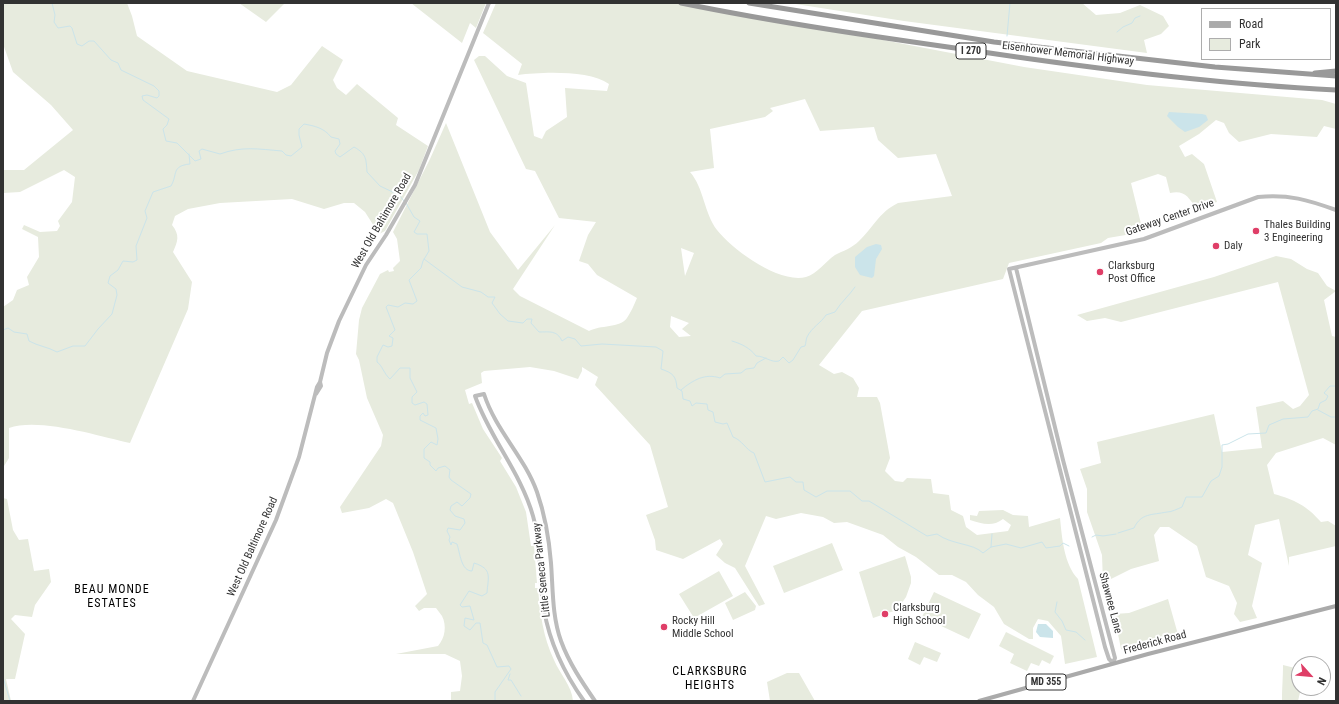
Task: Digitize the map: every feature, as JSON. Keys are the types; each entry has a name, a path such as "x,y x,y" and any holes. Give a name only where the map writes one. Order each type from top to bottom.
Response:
{"highway":[{"name":"Eisenhower Memorial Highway","path":"681,3 762,19 1026,59 1197,80 1336,92"},
{"name":"Eisenhower Memorial Highway","path":"748,3 994,42 1208,66 1336,76"},
{"path":"1300,74 1336,71"}],"main road":[{"name":"Frederick Road","path":"979,701 1113,664 1336,606"}],"street":[{"name":"West Old Baltimore Road","path":"193,701 276,520 299,457 316,394 321,386 320,382 327,353 351,293 366,265 408,200 426,161 489,3"},
{"name":"Gateway Center Drive","path":"1009,269 1144,239 1258,197 1276,195 1297,197 1336,210"},
{"name":"Shawnee Lane","path":"1016,268 1063,460 1115,658 1113,664"},
{"name":"Shawnee Lane","path":"1009,269 1105,647 1109,659 1113,664"},
{"name":"Little Seneca Parkway","path":"584,701 566,674 552,642 544,609 538,541 533,517 526,497 494,440 475,396 484,394 497,425 527,470 537,491 546,519 554,610 560,640 570,664 595,701"}],"green space":[{"path":"3,3 127,3 137,36 187,71 277,92 291,85 322,46 343,60 333,80 337,88 346,95 357,84 398,118 396,125 428,146 419,170 385,231 379,234 365,212 354,203 344,203 324,209 292,199 220,203 188,209 175,216 172,225 176,232 177,238 173,252 192,282 188,309 130,443 86,432 52,426 21,425 9,428 9,458 4,466 3,498 3,307 13,300 17,290 29,285 27,277 39,257 38,237 22,229 24,225 40,232 57,231 60,226 58,221 72,202 75,177 64,170 20,192 3,193 3,170 24,170 73,130 51,105 13,72 3,44"},
{"path":"239,3 285,3 266,22"},
{"path":"411,3 486,3 476,28 470,23 462,43"},
{"path":"496,3 690,3 1024,67 1147,85 1322,100 1336,104 1336,129 1324,126 1317,137 1271,134 1239,142 1229,133 1224,123 1216,120 1199,134 1179,146 1185,157 1192,154 1204,164 1217,202 1196,208 1186,195 1175,192 1170,193 1166,177 1158,174 1131,183 1143,232 1108,238 1101,243 1009,263 1003,279 862,311 819,365 834,374 842,372 853,378 859,388 857,397 877,397 880,403 890,458 885,471 895,481 903,482 907,478 931,479 933,493 949,495 951,510 963,516 966,527 977,535 1008,531 1011,525 1003,519 999,522 991,524 983,524 970,520 970,515 977,516 979,511 1003,510 1013,515 1028,516 1029,527 1060,518 1064,550 1073,573 1078,579 1097,657 1065,664 1061,636 1048,621 1038,619 1033,628 1033,639 1029,639 1004,624 994,607 978,595 966,582 952,575 939,575 916,557 898,547 883,535 847,522 834,523 823,517 801,513 776,519 766,516 745,566 765,604 759,606 735,568 725,563 716,555 723,544 720,539 683,559 656,550 655,540 646,515 668,507 650,445 595,385 598,377 582,367 582,371 578,379 554,371 530,367 484,371 481,373 482,383 465,390 469,404 472,403 483,429 502,458 500,461 516,487 526,512 531,546 534,546 537,583 535,583 535,588 538,588 541,616 545,634 550,651 556,665 568,685 573,701 451,701 451,692 460,691 462,676 460,661 445,654 396,654 438,646 444,632 444,620 436,608 424,608 419,611 415,606 427,594 413,552 393,503 386,499 369,508 342,513 340,507 381,446 383,435 367,398 359,360 356,354 359,320 362,308 380,274 388,270 389,272 394,271 393,268 400,261 397,239 393,232 430,159 446,123 490,232 518,270 555,225 513,289 520,296 589,331 615,325 624,321 630,313 637,298 597,275 588,264 579,261 588,235 596,222 559,218 535,171 526,169 474,60 479,56 485,56 507,76 526,83 534,136 542,139 546,131 567,117 565,88 607,91 609,84 600,79 578,74 540,73 518,75 522,64 483,33","holes":["805,99 820,131 874,127 878,140 898,158 936,154 952,196 898,203 885,211 864,236 853,246 835,255 817,271 810,275 795,278 783,275 757,264 724,238 717,230 709,216 695,178 690,172 714,168 710,129 765,117 773,111 770,108","681,248 694,253 685,276","671,316 689,323 682,329 691,336 679,337 670,327"]},
{"path":"789,3 1082,3 1096,15 1120,13 1140,5 1163,16 1169,26 1161,34 1144,40 1147,53 904,21"},
{"path":"1276,256 1291,259 1307,269 1318,273 1327,286 1336,291 1324,300 1332,336 1336,337 1336,445 1323,438 1276,453 1267,465 1274,494 1300,504 1321,522 1328,521 1336,526 1336,546 1289,557 1289,566 1279,519 1255,525 1248,555 1262,563 1252,606 1257,618 1240,622 1234,614 1237,603 1229,586 1206,577 1197,546 1169,527 1160,527 1154,535 1159,561 1131,569 1103,583 1102,555 1087,512 1087,489 1080,469 1101,463 1097,442 1214,414 1222,452 1262,448 1256,407 1283,401 1293,409 1300,406 1309,395 1278,282 1121,322 1105,318 1087,321 1077,315 1214,277"},
{"path":"3,498 7,499 13,530 19,540 28,539 34,571 49,569 51,582 35,605 32,617 15,615 11,619 25,634 15,679 6,679 11,701 3,701"},
{"path":"832,543 843,570 784,593 773,566"},
{"path":"905,556 911,577 911,583 906,597 897,610 873,618 859,572"},
{"path":"719,571 733,596 694,618 679,594"},
{"path":"745,592 756,606 755,610 733,620 725,603"},
{"path":"934,592 981,614 969,639 922,617"},
{"path":"1168,599 1179,638 1128,652 1121,649 1114,614 1129,613"},
{"path":"1006,632 1054,656 1050,664 1042,660 1039,666 1031,663 1027,671 1010,663 1014,654 999,646"},
{"path":"915,642 941,653 937,662 924,657 920,665 908,659"},
{"path":"1283,665 1291,667 1291,696 1299,696 1298,701 1280,701 1282,700"},
{"path":"787,673 799,673 815,701 770,701 767,682"}],"water":[{"path":"1169,112 1202,114 1206,115 1208,120 1199,127 1185,132 1167,116"},
{"path":"876,244 881,245 882,249 876,259 874,276 872,278 860,275 855,267 855,257 867,247"},
{"path":"1038,624 1046,624 1053,631 1053,638 1040,637 1036,632"}],"waterway":[{"path":"52,3 55,15 54,22 58,28 70,26 77,44 82,46 89,41 94,41 111,60 118,63 121,70 154,86 159,91 159,96 157,98 147,95 142,96 143,100 169,119 167,125 163,129 166,141 177,143 195,161 201,159 199,151 202,149 220,154 228,151 243,149 282,151 286,155 291,156 302,147 299,129 304,124 319,128 331,137 339,139 340,144 335,151 340,157 354,147 361,152 365,158 367,172 380,186 399,195 404,201"},
{"path":"1007,36 1010,3"},
{"path":"1117,32 1123,27 1132,23 1135,18 1140,16"},
{"path":"3,330 8,328 14,332 27,334 29,341 57,352 73,346 85,346 112,314 117,295 116,289 108,283 110,276 118,270 123,261 133,262 137,260 136,246 147,218 145,211 153,192 171,186 177,169 184,165 190,164 189,154"},
{"path":"406,203 414,217 420,221 414,232 417,234 427,234 429,251 421,268 409,280 417,301 413,304 405,303 398,307 388,305 386,307 395,330 389,336 393,338 392,346 388,347 383,345 377,357 377,362 390,379 400,368 410,368 410,378 417,392 412,397 412,403 415,405 424,402 427,404 428,415 425,416 423,413 420,416 420,420 436,428 438,439 437,445 431,442 424,449 424,458 430,462 430,465 436,471 438,468 445,466 450,470 449,477 451,480 471,494 470,498 462,506 457,502 451,506 450,510 455,516 464,519 465,523 460,530 448,528 447,531 450,537 449,540 451,545 452,542 457,544 465,568 472,571 474,563 484,568 488,574 487,593 482,596 469,591 460,605 462,607 470,606 474,620 465,618 464,626 470,630 476,623 480,623 483,643 487,645 497,667 509,666 511,669 495,692 495,701"},
{"path":"424,259 462,287 481,292 488,297 495,297 492,303 500,314 508,321 523,323 527,319 532,319 531,323 539,332 555,333 562,341 568,337 575,339 581,346 602,344 656,347 663,351 661,369 668,372 675,378 677,388 682,391 683,399 690,401 692,406 696,403 707,404 708,410 713,412 715,422 723,424 727,423 733,437 739,440 754,453 765,482 790,477 796,482 803,482 804,490 816,497 827,491 850,491 862,501 869,501 927,536 937,534 943,538 974,547 983,553 991,547 1006,544 1021,548 1042,542 1046,548 1060,546 1063,543 1069,546"},
{"path":"732,341 746,347 756,356 776,361 779,361 783,357 789,363 793,360 801,347 805,346 807,337 811,330 826,315 835,312 855,287"},
{"path":"681,390 699,378 709,376 720,378 725,374 741,373 746,369 754,368 757,363 766,358"},
{"path":"1118,533 1134,528 1144,517 1152,514 1171,512 1182,507 1186,497 1202,497 1211,481 1219,476 1222,467 1222,445 1228,444 1248,434 1266,433 1269,425 1283,419 1308,417 1312,411 1318,409 1320,403 1326,400 1328,396 1324,393 1330,386 1336,386"},
{"path":"1318,410 1331,417 1336,417"},
{"path":"991,547 992,534"},
{"path":"1092,537 1096,535 1103,536 1116,534"},
{"path":"1057,602 1055,612 1062,621 1066,630 1076,632 1085,640"},
{"path":"510,674 508,680 511,680 521,696"},
{"path":"3,677 10,701"}],"place":[{"name":"Thales Building 3 Engineering","path":"1256,231"},
{"name":"Daly","path":"1216,246"},
{"name":"Clarksburg Post Office","path":"1100,272"},
{"name":"Clarksburg High School","path":"885,614"},
{"name":"Rocky Hill Middle School","path":"664,627"}],"district":[{"name":"BEAU MONDE ESTATES","path":"112,597"},
{"name":"CLARKSBURG HEIGHTS","path":"710,679"}]}
